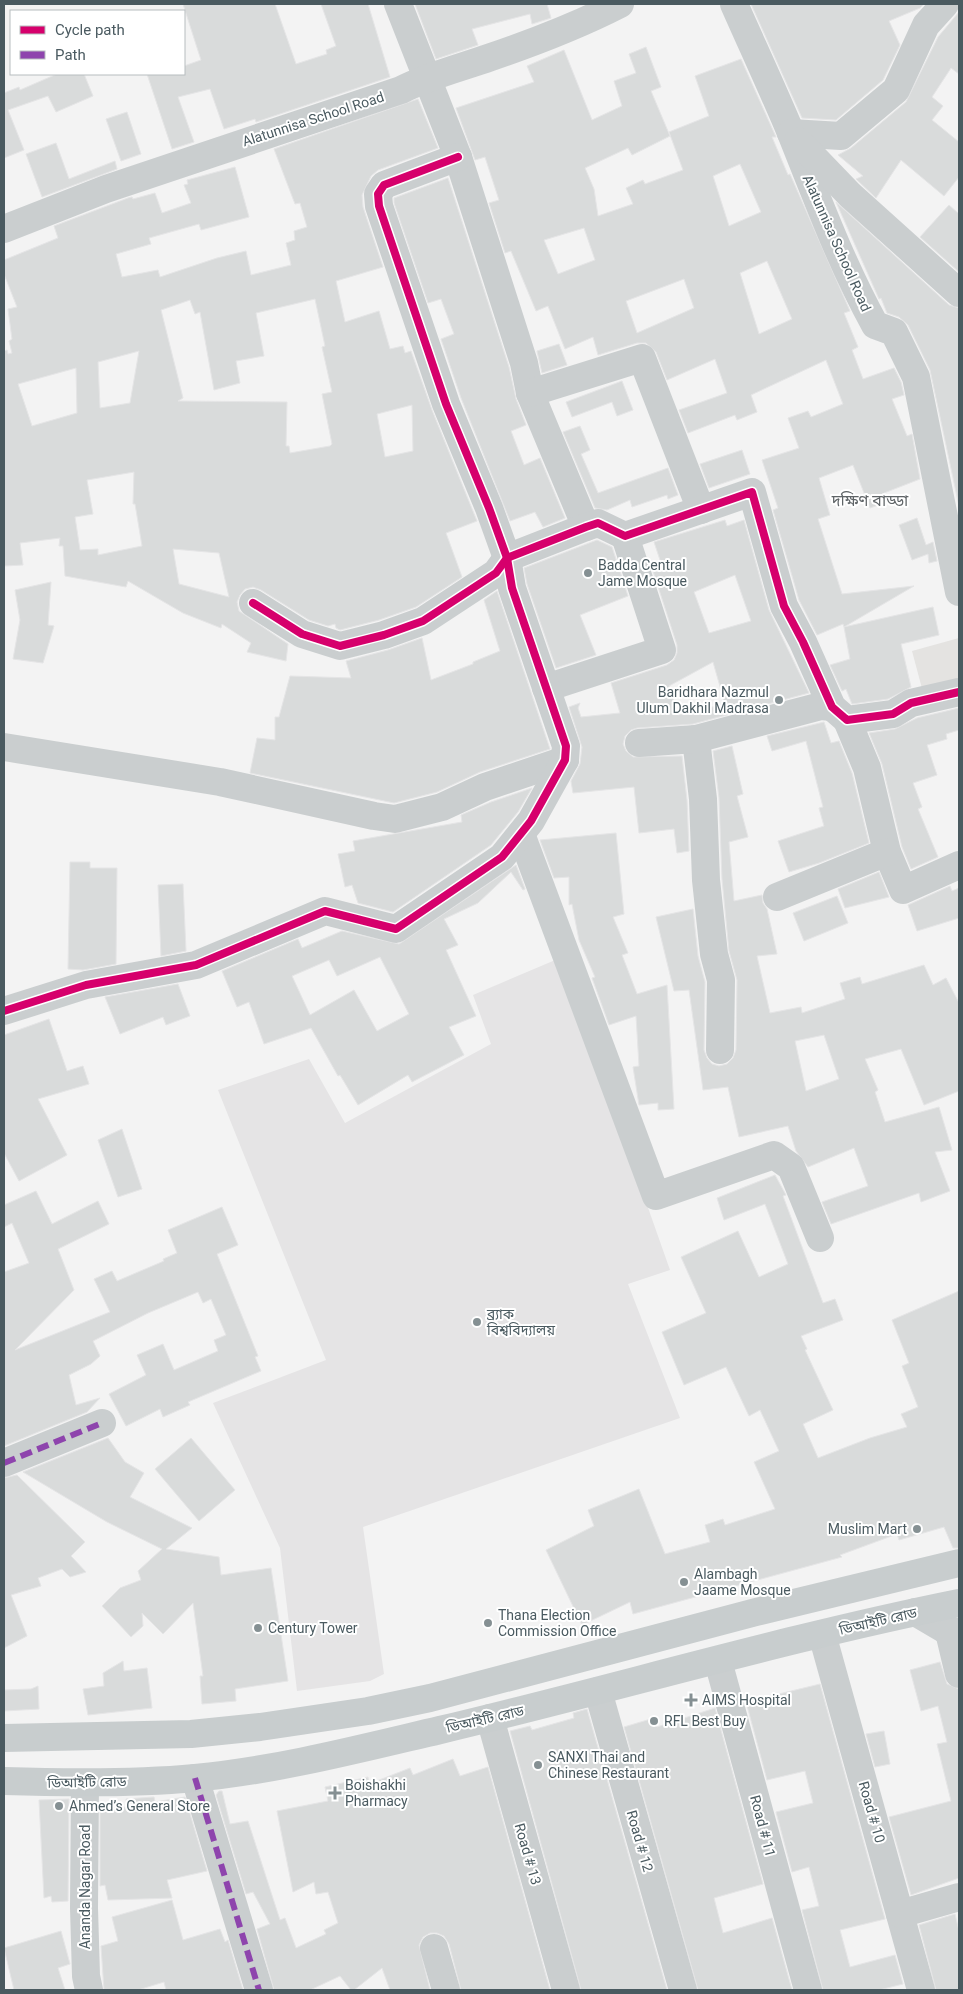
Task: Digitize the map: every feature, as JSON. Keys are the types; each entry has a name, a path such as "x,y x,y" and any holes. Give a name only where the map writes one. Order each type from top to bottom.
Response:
{"main road":[{"path":"4,1738 191,1734 260,1727 368,1711 430,1698 765,1610 959,1564"},
{"name":"ডিআইটি রোড","path":"4,1781 85,1783 195,1778 340,1754 822,1634 959,1603"}],"street":[{"path":"398,4 458,157 524,363 530,393 586,527"},
{"name":"Alatunnisa School Road","path":"4,229 106,189 401,90 426,77 491,57 593,18 620,4"},
{"name":"Alatunnisa School Road","path":"734,4 790,133 810,187 860,297 875,325 894,332 916,377 959,586"},
{"path":"790,133 841,136 876,107 896,90 926,25 945,4"},
{"path":"790,133 850,195 959,293"},
{"path":"4,1011 86,985 196,965 325,911 396,929 502,857 531,821 565,760 566,746 512,588 507,558 489,508 446,404 379,206 378,194 384,185 458,157"},
{"path":"530,393 642,358 701,510"},
{"path":"253,603 302,634 340,646 384,635 423,621 496,573 507,558 586,527 598,523 625,536 752,492 784,606 867,768 887,852 903,890 959,865"},
{"path":"546,688 662,650 625,536"},
{"path":"639,743 696,739 821,706 840,714 893,714 911,703 959,692"},
{"path":"696,739 703,799 706,880 714,954 721,980 720,1050"},
{"path":"4,746 220,782 395,819 442,807 485,787 565,760"},
{"path":"521,834 656,1196 774,1155 791,1167 820,1238"},
{"path":"777,898 887,852"},
{"path":"4,1464 102,1423"},
{"path":"915,1612 954,1632 959,1674"},
{"name":"Road # 10","path":"822,1634 921,1990"},
{"name":"Road # 11","path":"718,1661 808,1990"},
{"name":"Road # 12","path":"598,1691 683,1990"},
{"name":"Road # 13","path":"490,1718 566,1990"},
{"path":"195,1778 259,1990"},
{"name":"Ananda Nagar Road","path":"85,1783 84,1908 86,1976 89,1990"},
{"path":"900,1914 959,1897"},
{"path":"434,1948 446,1990"}],"shaded area":[{"path":"959,638 959,685 924,696 912,651"},
{"name":"ব্র্যাক বিশ্ববিদ্যালয়","path":"560,958 670,1270 628,1284 680,1418 363,1527 384,1674 370,1681 297,1691 280,1548 213,1403 326,1360 218,1090 309,1059 345,1123 491,1044 473,995"}],"building":[{"path":"183,4 275,4 296,64 327,54 326,50 336,46 321,4 368,4 390,77 256,122 255,119 224,129 210,89 178,97 194,142 172,149 147,75 185,75 185,66 201,60"},
{"path":"415,4 547,4 551,18 532,24 530,14 472,29 478,45 436,59"},
{"path":"751,4 924,4 920,8 889,21 900,45 883,80 836,120 802,118"},
{"path":"959,12 959,74 951,68 932,97 943,106 932,120 959,142 959,177 944,196 901,160 876,198 856,179 863,176 838,155 851,148 906,102 938,37"},
{"path":"646,47 661,87 651,91 670,136 632,155 628,148 585,168 594,189 598,216 633,204 626,188 643,180 645,184 683,170 669,132 709,116 695,76 741,59 776,137 772,137 788,175 790,174 850,311 844,313 858,347 852,350 863,379 894,368 901,382 904,395 892,399 907,436 912,434 920,479 884,493 887,502 870,508 853,465 819,478 830,515 818,519 842,594 914,586 844,627 843,624 817,635 799,600 773,510 778,508 762,460 799,448 788,418 808,411 811,417 843,404 826,360 751,395 757,412 737,420 735,415 688,433 679,410 727,393 715,359 667,380 656,352 646,343 637,343 598,355 593,337 565,349 548,306 536,311 511,251 505,253 489,203 499,200 485,157 475,160 456,108 534,82 527,66 564,50 592,120 622,106 614,81 636,73 629,54","holes":["740,164 761,212 729,226 713,176","584,228 595,260 558,274 544,240","767,261 792,319 759,334 740,273","684,279 694,308 637,333 626,301"]},
{"path":"55,75 84,75 93,96 56,112 48,96 8,110 24,150 4,158 4,93 19,87 20,90"},
{"path":"418,99 438,148 378,170 371,176 362,195 363,207 383,267 336,281 345,322 379,311 390,349 403,346 405,353 411,351 432,410 477,521 446,533 462,577 416,607 379,620 340,630 336,628 335,624 328,626 309,620 261,590 253,587 245,589 237,602 239,611 288,644 286,661 247,652 251,643 222,624 221,628 183,613 128,581 126,587 65,576 63,546 59,546 60,538 20,543 23,565 4,566 4,351 7,350 8,354 12,353 9,341 12,339 8,309 17,307 4,274 4,260 58,238 54,226 128,198 132,197 133,199 155,193 162,213 191,203 184,185 188,184 187,180 235,167 249,217 201,230 199,224 149,238 151,244 116,254 122,277 158,270 160,277 217,258 246,251 251,275 291,265 286,243 295,240 294,231 307,227 300,203 295,204 274,149","holes":["315,299 325,346 322,347 332,392 322,394 332,444 330,446 290,453 289,446 286,446 287,402 178,401 183,398 161,310 190,300 195,314 200,312 214,390 240,383 236,361 264,356 256,313","139,351 130,403 100,408 98,362","76,368 77,413 32,426 18,384","412,405 413,451 385,457 377,414","134,472 133,504 135,504 142,546 98,555 98,549 80,550 75,517 93,514 87,480","173,549 219,553 229,597 179,584"]},
{"path":"127,112 141,154 121,161 106,119"},
{"path":"56,143 69,179 115,161 117,169 42,197 26,154"},
{"path":"448,178 509,367 516,399 526,425 511,431 524,465 540,458 565,518 543,527 535,512 510,521 461,398 441,339 454,334 441,299 428,303 394,203 394,198"},
{"path":"836,202 949,305 959,308 959,506 930,370 908,325 899,317 887,313 881,298 879,299"},
{"path":"949,205 959,214 959,272 920,237"},
{"path":"559,344 567,365 542,373 537,351"},
{"path":"622,381 633,410 617,416 612,402 572,417 566,402"},
{"path":"580,426 590,450 581,454 598,493 668,468 678,495 668,499 667,495 632,507 630,500 607,510 595,508 563,432"},
{"path":"742,450 750,474 709,488 700,464"},
{"path":"917,518 926,545 933,542 937,561 929,563 928,554 912,560 899,525"},
{"path":"725,520 727,526 744,520 769,610 809,693 693,724 637,728 631,730 625,736 623,744 626,751 633,757 682,756 687,800 689,851 677,853 674,829 639,833 634,787 573,793 571,781 580,764 582,747 569,707 580,703 578,708 581,717 620,713 611,683 667,665 674,660 677,653 677,645 650,562 663,569 654,542","holes":["735,575 751,621 709,633 694,592","713,662 725,704 678,715 669,686"]},
{"name":"Badda Central Jame Mosque","path":"597,540 612,547 628,596 580,615 596,655 556,668 527,584 524,568"},
{"path":"51,582 48,625 54,626 43,663 13,659 20,620 15,590"},
{"path":"497,591 550,749 480,772 437,792 394,803 250,773 257,738 275,740 275,717 279,717 290,676 351,678 346,661 388,650 422,638 431,680 473,664 473,662 500,651 484,600"},
{"path":"933,607 939,635 901,644 911,687 888,699 852,704 846,689 842,691 830,665 850,659 844,627"},
{"path":"959,708 959,730 946,734 947,739 927,745 937,775 913,783 922,807 918,809 938,857 911,869 902,847 882,764 869,733 895,729 917,718"},
{"path":"824,722 831,743 839,741 852,773 869,843 819,863 789,872 778,841 824,826 819,808 823,807 806,741 772,751 767,736"},
{"path":"732,746 743,794 737,796 748,837 729,842 734,901 762,895 763,903 767,909 777,954 757,956 770,1013 801,1007 802,1013 845,999 840,983 860,977 862,984 924,965 933,985 946,978 959,1003 959,1091 924,1105 901,1049 865,1059 878,1090 875,1092 885,1122 939,1107 952,1150 935,1152 950,1191 921,1202 919,1193 831,1224 822,1202 868,1186 854,1148 808,1167 796,1151 788,1126 739,1137 728,1087 703,1090 689,990 674,991 656,917 693,909 698,956 705,982 704,1050 712,1064 719,1066 727,1064 733,1058 736,1050 737,980 729,951 722,879 719,798 713,751","holes":["824,1035 839,1079 806,1091 795,1041"]},
{"path":"532,788 518,812 491,845 393,912 358,903 352,885 345,887 338,854 355,851 353,841 462,822 461,815"},
{"path":"616,833 624,914 613,917 628,953 622,955 637,994 667,985 674,1109 658,1110 658,1103 639,1105 633,1067 639,1066 636,1016 609,1025 592,978 595,977 579,940 572,904 569,905 569,877 554,878 540,840"},
{"path":"70,862 90,862 90,868 117,868 116,964 83,970 68,969"},
{"path":"516,865 525,889 523,890 511,872 478,903 444,919 458,945 446,950 476,1016 449,1027 464,1055 412,1082 408,1075 358,1105 340,1075 338,1076 311,1028 264,1044 249,1002 237,1007 222,971 298,939 302,948 342,931 399,944","holes":["380,957 409,1014 377,1031 354,990 310,1015 292,976 329,960 337,976"]},
{"path":"879,872 889,897 845,908 838,889"},
{"path":"183,884 186,951 161,956 158,885"},
{"path":"950,886 952,891 959,888 959,918 917,931 908,905"},
{"path":"837,896 848,923 804,941 793,913"},
{"path":"178,984 190,1016 166,1025 163,1017 120,1034 105,997"},
{"path":"49,1019 67,1071 83,1066 89,1084 38,1099 67,1155 19,1181 4,1153 4,1035"},
{"path":"122,1129 142,1189 118,1197 98,1140"},
{"path":"775,1175 786,1195 783,1196 823,1303 835,1299 843,1320 801,1336 807,1349 805,1350 833,1410 803,1424 818,1458 870,1438 907,1427 901,1414 918,1407 902,1366 909,1363 892,1320 959,1291 959,1548 953,1548 944,1527 899,1540 897,1534 840,1555 842,1557 633,1614 630,1602 582,1625 546,1550 594,1526 588,1510 639,1489 665,1554 710,1542 705,1525 723,1519 725,1525 775,1509 754,1462 779,1451 760,1410 749,1416 726,1367 684,1385 662,1332 706,1313 681,1257 738,1231 759,1277 788,1264 765,1204 724,1220 717,1198"},
{"path":"36,1191 52,1224 98,1201 109,1224 58,1249 74,1290 15,1350 110,1312 94,1279 112,1271 117,1281 164,1261 163,1259 177,1253 168,1230 222,1207 238,1245 217,1254 258,1356 255,1357 261,1371 188,1402 190,1405 163,1417 160,1409 126,1426 109,1394 146,1375 137,1355 163,1344 174,1370 218,1351 214,1340 226,1335 211,1299 203,1303 198,1292 148,1313 93,1341 100,1356 91,1364 69,1375 76,1405 100,1398 87,1412 4,1446 4,1272 29,1263 12,1223 4,1227 4,1205"},
{"path":"108,1438 125,1462 144,1473 130,1497 192,1528 166,1549 219,1557 221,1575 271,1568 288,1681 235,1689 236,1701 202,1704 200,1676 203,1676 193,1603 163,1634 142,1613 143,1626 131,1637 102,1606 120,1588 141,1580 138,1571 162,1549 107,1522 23,1472"},
{"path":"191,1438 235,1490 199,1521 155,1469"},
{"path":"17,1475 85,1542 71,1556 86,1572 70,1577 62,1569 38,1578 41,1586 11,1595 27,1636 4,1648 4,1478"},
{"path":"123,1661 124,1671 147,1668 152,1708 88,1715 83,1689 104,1686 103,1673"},
{"path":"940,1662 947,1684 959,1689 959,1878 911,1895 889,1817 951,1801 937,1744 947,1742 938,1706 921,1711 910,1670"},
{"path":"820,1684 885,1919 840,1930 850,1967 895,1955 903,1984 879,1990 823,1990 802,1910 819,1906 809,1867 792,1872 776,1812 813,1803 805,1771 767,1780 746,1702"},
{"path":"38,1686 39,1709 4,1711 4,1690 31,1689"},
{"path":"715,1708 763,1884 714,1898 723,1933 772,1918 792,1990 698,1990 624,1727 654,1718 657,1727"},
{"path":"587,1709 667,1990 581,1990 510,1731 530,1726 532,1730 574,1718 573,1713"},
{"path":"884,1731 890,1764 875,1767 866,1734"},
{"path":"453,1759 460,1776 488,1767 550,1990 461,1990 449,1944 444,1936 430,1933 423,1937 419,1945 430,1990 390,1990 382,1968 354,1990 351,1990 340,1976 310,1990 274,1990 257,1929 270,1924 253,1892 246,1894 216,1795 219,1791 222,1791 230,1824 248,1821 280,1920 285,1918 296,1948 326,1934 324,1930 338,1923 328,1892 316,1894 314,1882 293,1892 277,1811 328,1801 325,1787 368,1777 369,1784 410,1768 413,1775"},
{"path":"154,1797 155,1802 185,1797 207,1871 167,1880 172,1898 108,1900 105,1885 100,1886 100,1808 127,1807 126,1799"},
{"path":"69,1799 68,1901 52,1902 51,1896 44,1898 39,1800"},
{"path":"172,1900 183,1940 220,1929 225,1942 228,1940 243,1990 166,1990 164,1982 138,1990 104,1990 101,1946 118,1941 112,1917"},
{"path":"955,1914 959,1931 959,1990 936,1990 919,1925"},
{"path":"61,1931 70,1964 58,1968 65,1990 14,1990 4,1948"}],"marked path":[{"path":"4,1463 102,1423"},
{"path":"195,1778 259,1990"}],"cycle path":[{"path":"4,1011 86,985 196,965 325,911 396,929 502,857 531,821 565,760 566,746 512,588 507,558 489,508 446,404 379,206 378,194 384,185 458,157"},
{"path":"253,603 302,634 340,646 384,635 423,621 496,573 507,558 586,527 598,523 625,536 752,492 784,606 803,642 832,707 847,720 893,714 911,703 959,692"}],"place":[{"name":"Badda Central Jame Mosque","path":"588,573"},
{"name":"Baridhara Nazmul Ulum Dakhil Madrasa","path":"779,700"},
{"name":"ব্র্যাক বিশ্ববিদ্যালয়","path":"477,1322"},
{"name":"Muslim Mart","path":"917,1529"},
{"name":"Alambagh Jaame Mosque","path":"684,1582"},
{"name":"Thana Election Commission Office","path":"488,1623"},
{"name":"Century Tower","path":"258,1628"},
{"name":"AIMS Hospital","path":"691,1700"},
{"name":"RFL Best Buy","path":"654,1721"},
{"name":"SANXI Thai and Chinese Restaurant","path":"538,1765"},
{"name":"Boishakhi Pharmacy","path":"335,1793"},
{"name":"Ahmed’s General Store","path":"59,1806"}],"district":[{"name":"দক্ষিণ বাড্ডা","path":"870,500"}]}
